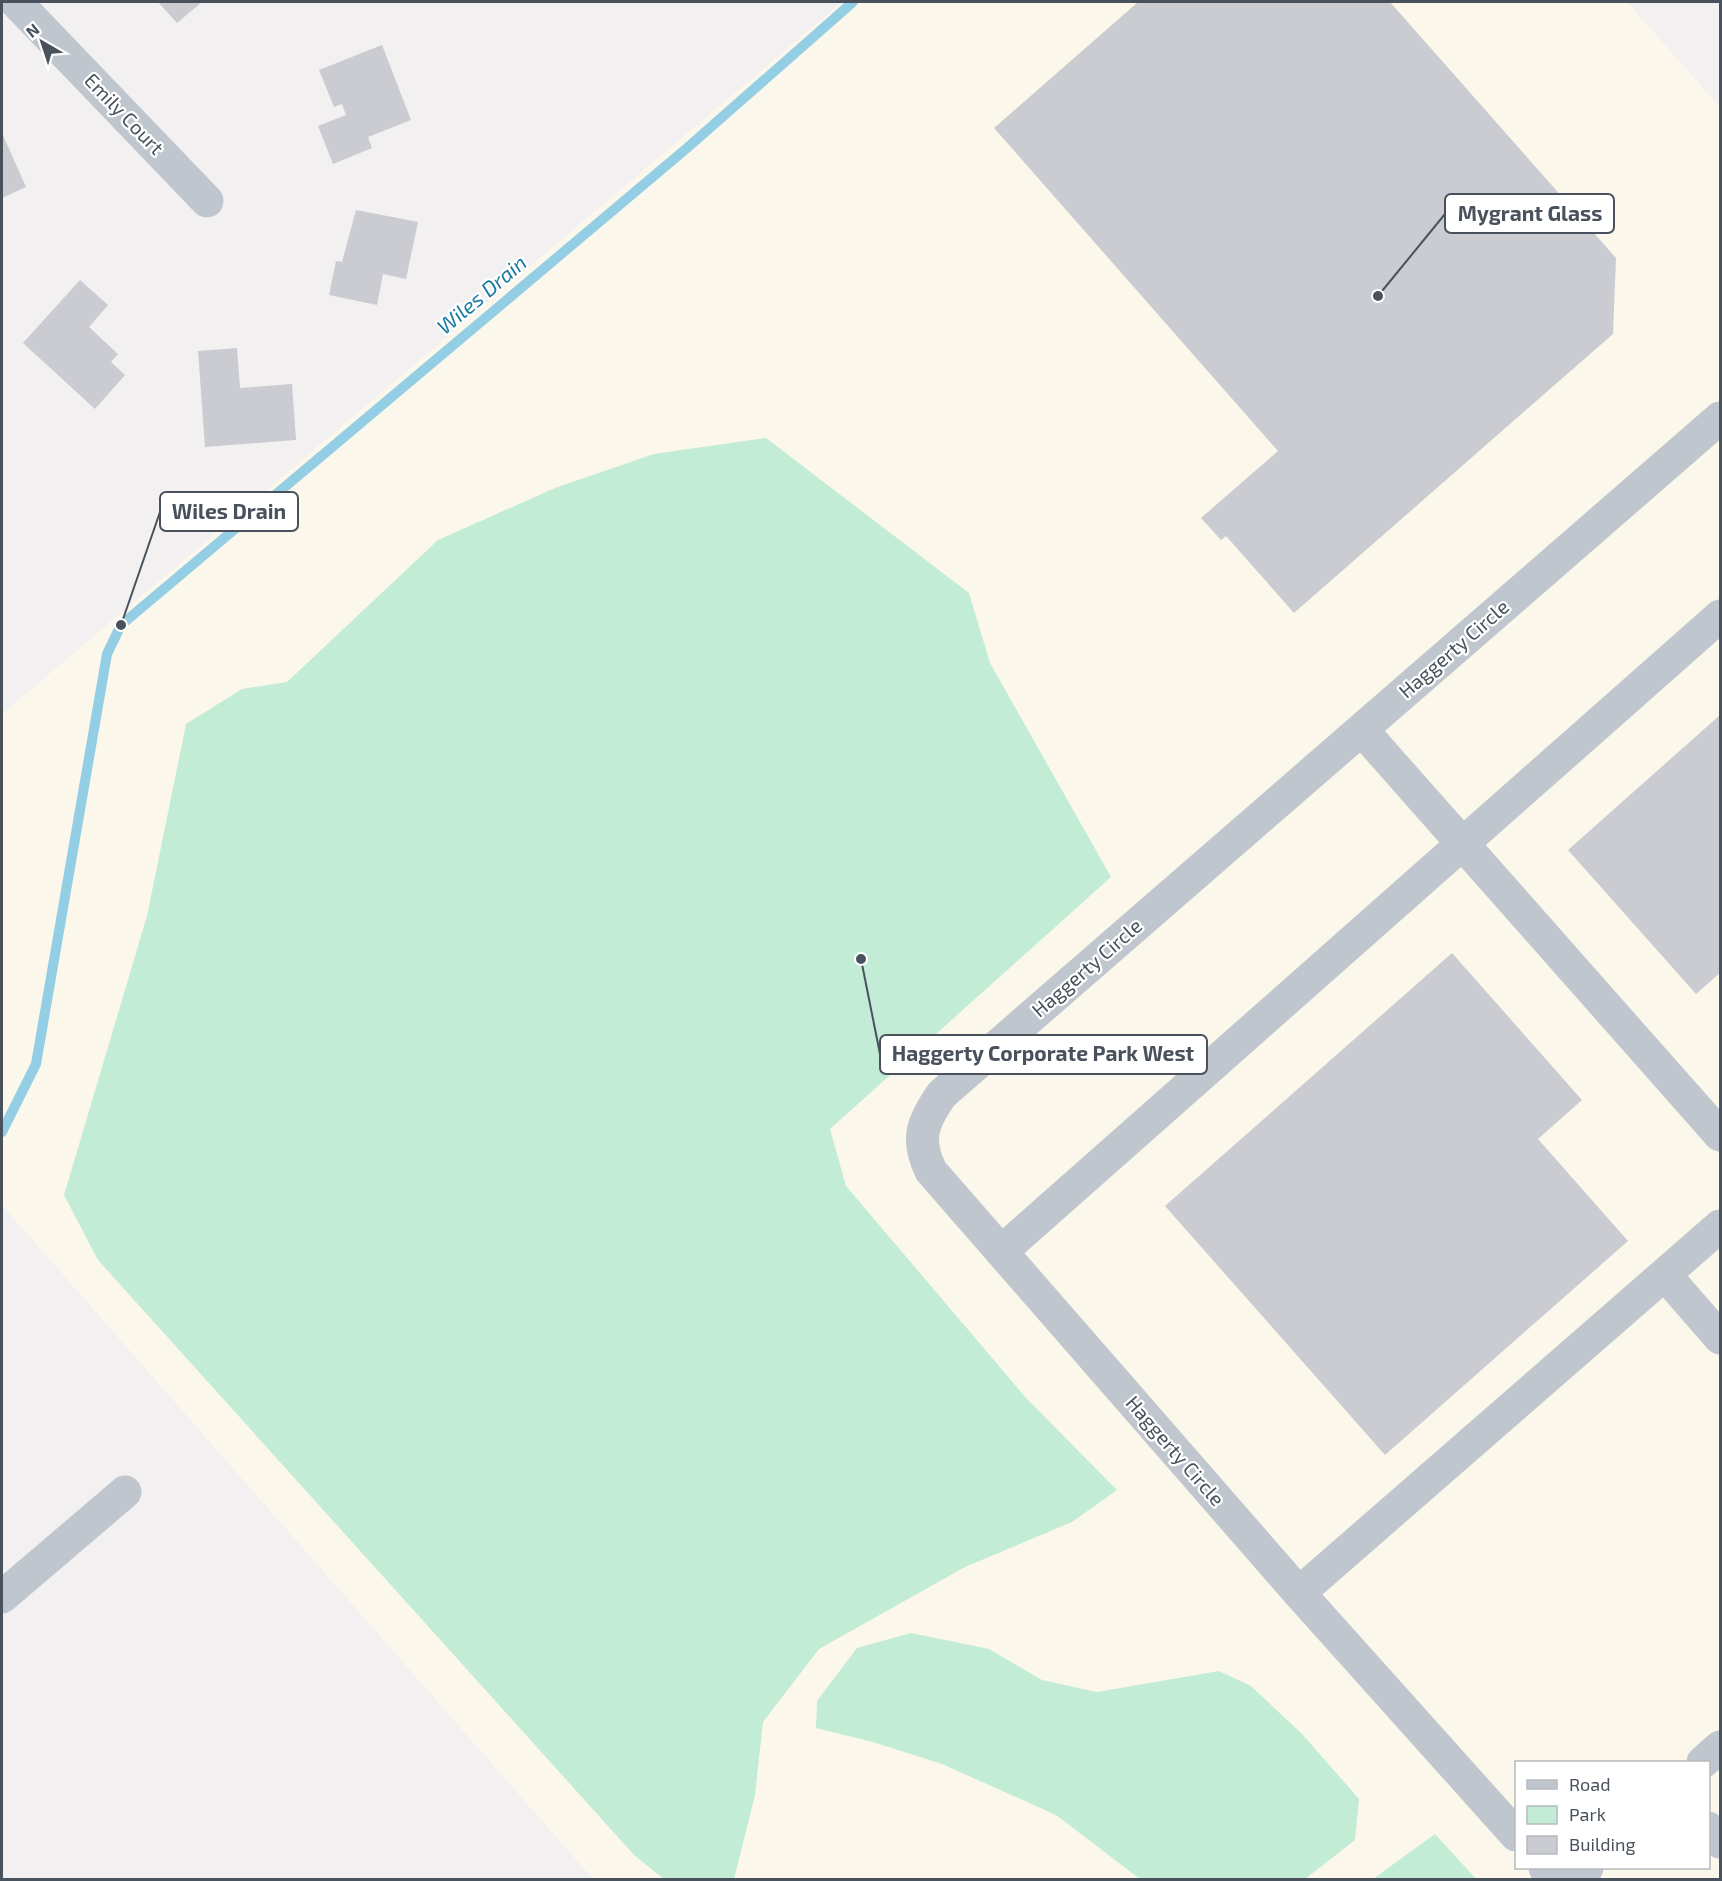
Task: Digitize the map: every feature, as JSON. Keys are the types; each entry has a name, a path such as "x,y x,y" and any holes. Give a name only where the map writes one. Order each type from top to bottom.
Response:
{"street":[{"name":"Emily Court","path":"16,2 207,201"},
{"name":"Haggerty Circle","path":"1515,1834 1299,1593 931,1171 922,1153 922,1135 927,1116 951,1086 1720,418"},
{"path":"1002,1251 1720,616"},
{"path":"1362,730 1720,1135"},
{"path":"1299,1593 1666,1276 1720,1226"},
{"path":"1666,1276 1720,1338"},
{"path":"2,1597 125,1492"},
{"path":"1704,1761 1720,1746"},
{"path":"1710,1830 1720,1842"},
{"path":"1573,1880 1586,1869"}],"shaded area":[{"path":"842,2 1627,2 1720,107 1720,1879 593,1879 2,1205 2,714"}],"green space":[{"path":"766,438 969,593 990,663 1111,877 830,1129 846,1186 1026,1398 1117,1490 1072,1522 965,1567 819,1649 763,1722 755,1795 734,1879 664,1879 635,1856 98,1260 64,1195 147,916 186,724 242,689 287,682 438,540 555,488 654,454"},
{"path":"911,1633 989,1649 1042,1680 1097,1692 1219,1671 1251,1686 1302,1734 1359,1799 1355,1840 1305,1879 1140,1879 1056,1815 942,1764 873,1742 816,1728 817,1701 857,1648"},
{"path":"1435,1834 1476,1879 1373,1879"}],"building":[{"path":"158,2 202,2 177,23"},
{"path":"1138,2 1390,2 1616,258 1613,334 1294,613 1226,536 1221,540 1201,518 1278,451 994,128"},
{"path":"382,45 411,120 368,137 372,148 333,164 318,126 346,115 342,104 334,107 319,70"},
{"path":"2,133 26,187 2,198"},
{"path":"356,210 418,222 406,279 383,274 377,305 329,295 336,261 342,262"},
{"path":"80,280 108,305 89,327 118,354 111,362 125,375 95,409 23,343"},
{"path":"237,348 240,388 292,384 296,440 205,447 198,351"},
{"path":"1720,715 1720,973 1696,994 1568,850"},
{"path":"1452,953 1582,1100 1538,1139 1628,1241 1385,1455 1165,1206"}],"waterway":[{"name":"Wiles Drain","path":"2,1132 36,1064 107,654 121,625 687,148 853,2"}],"place":[{"name":"Mygrant Glass","path":"1378,296"},
{"name":"Wiles Drain","path":"121,625"},
{"name":"Haggerty Corporate Park West","path":"861,959"}]}
